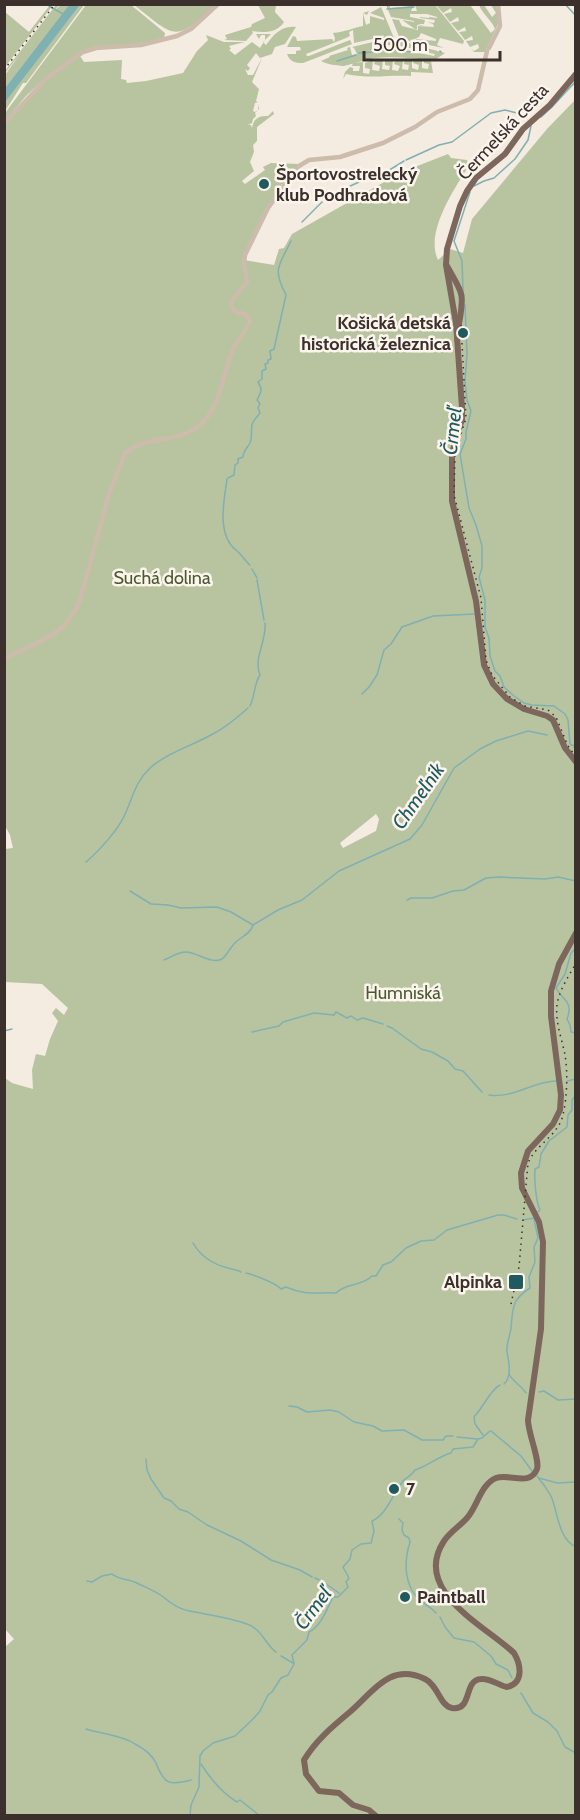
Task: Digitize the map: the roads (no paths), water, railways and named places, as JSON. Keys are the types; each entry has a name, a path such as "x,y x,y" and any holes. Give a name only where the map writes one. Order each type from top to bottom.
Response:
{"main road":[{"name":"Čermeľská cesta","path":"450,280 446,262 448,244 468,188 480,174 505,154 520,133 550,105 576,75"},
{"path":"450,280 458,324"},
{"path":"450,280 462,294 457,336 462,411 452,453 452,501 476,601 483,663 493,684 507,699 524,709 553,720 565,748 576,762"},
{"path":"376,1815 353,1805 340,1794 318,1790 304,1770 304,1760 325,1732 350,1712 372,1689 387,1679 401,1675 423,1678 434,1685 445,1705 453,1708 464,1704 471,1685 478,1679 485,1679 507,1687 517,1681 519,1666 514,1653 454,1605 440,1583 437,1560 439,1550 445,1540 472,1512 491,1481 502,1477 523,1479 534,1474 538,1461 529,1433 528,1420 541,1329 543,1242 539,1222 522,1188 521,1173 525,1157 531,1146 553,1124 560,1110 561,1095 551,991 559,964 576,933"}],"street":[{"path":"4,123 36,88 79,54 94,48 141,45 181,34 199,22 218,4"},
{"path":"4,659 50,638 61,630 72,616 80,600 109,494 125,453 148,441 192,430 201,424 216,404 232,351 250,321 247,315 234,311 231,306 232,300 247,282 245,255 273,201 297,167 308,160 340,157 380,144 415,127 437,112 470,99 478,88 488,50 500,26 498,4"}],"water":[{"path":"70,4 80,5 5,102 5,88"}],"waterway":[{"name":"Črmeľ","path":"565,4 576,16"},
{"path":"49,6 63,14"},
{"path":"387,9 414,7"},
{"path":"394,50 413,52"},
{"path":"359,53 373,52"},
{"path":"337,61 356,55"},
{"name":"Črmeľ","path":"541,117 576,81"},
{"path":"406,160 439,145 452,142 491,113 505,110 517,113"},
{"name":"Črmeľ","path":"474,186 494,178 515,159 528,140 531,126"},
{"path":"361,181 383,174 404,161"},
{"path":"325,200 359,182"},
{"name":"Črmeľ","path":"463,291 462,261 454,241 470,192"},
{"path":"302,222 322,202"},
{"path":"228,478 234,475 235,465 238,459 243,457 250,442 252,423 260,413 258,408 260,404 257,400 261,389 258,382 262,379 262,371 266,369 265,364 271,359 270,351 274,349 286,295 278,273 280,262 291,241"},
{"name":"Črmeľ","path":"465,305 467,354 465,381 471,411 466,439 460,454 469,508 482,546 482,568 479,577 485,600 485,627 489,638 490,656 504,687 514,696 524,703 554,706 565,714 568,720 570,744 576,747"},
{"path":"227,479 223,508 226,536 230,544 250,565"},
{"path":"252,569 257,578"},
{"path":"257,580 264,620"},
{"path":"362,694 377,675 384,650 391,644 402,627 433,616 474,614"},
{"path":"250,706 260,675 258,662 265,623"},
{"path":"86,862 103,846 119,825 138,783 150,768 171,754 221,729 248,708"},
{"name":"Chmeľník","path":"164,960 186,952 214,960 222,959 253,925 278,910 302,900 339,871 410,839 422,825 454,768 480,749 496,741 528,731 547,735"},
{"path":"407,900 432,898 464,890 486,878 545,879 558,877 576,881"},
{"path":"130,891 151,904 181,908 217,907 253,925"},
{"name":"Črmeľ","path":"576,948 571,953 565,974 556,988 568,1004 567,1019 571,1032 576,1033"},
{"path":"252,1032 279,1026 283,1022 314,1013 334,1015 336,1012 347,1018 351,1016 357,1020 363,1018 383,1024"},
{"path":"387,1026 421,1049 432,1052 448,1061 455,1069 463,1071 482,1092"},
{"path":"4,1031 12,1029"},
{"path":"567,1081 576,1079"},
{"path":"489,1095 498,1096 556,1081"},
{"name":"Črmeľ","path":"538,1212 540,1210 537,1202 535,1169 539,1167 541,1154 549,1141 567,1127 568,1115 572,1110 572,1100 576,1095"},
{"path":"246,1273 281,1289 286,1287 306,1293 336,1293 376,1276 383,1265 391,1262 406,1248 421,1241 434,1240 447,1230 498,1215 517,1219"},
{"path":"523,1220 534,1218"},
{"name":"Črmeľ","path":"504,1384 509,1373 507,1349 513,1310 519,1297 530,1288 529,1277 535,1262 534,1247 538,1238 534,1219"},
{"path":"193,1243 203,1256 212,1262 241,1272"},
{"path":"509,1374 526,1393"},
{"name":"Črmeľ","path":"483,1435 475,1424 474,1417 500,1385"},
{"path":"539,1392 544,1391 558,1400 576,1399"},
{"path":"289,1406 307,1412 330,1410 339,1412 354,1422 373,1426 382,1431 404,1430 422,1440 443,1440 446,1436 453,1436"},
{"name":"Črmeľ","path":"190,1816 191,1805 199,1787 200,1756 203,1751 213,1743 235,1736 260,1711 268,1695 281,1678 288,1675 294,1664 292,1655 307,1640 309,1632 320,1621 333,1597 338,1597 348,1587 346,1582 349,1578 343,1567 350,1559 352,1550 361,1544 371,1543 374,1531 372,1521 387,1508 400,1484 415,1470 451,1453 453,1449 473,1447 478,1439 490,1431"},
{"path":"491,1431 521,1456 532,1471"},
{"path":"457,1437 477,1439"},
{"path":"146,1459 151,1479 164,1498 179,1509 241,1541 271,1560 300,1570 312,1577"},
{"path":"537,1476 551,1496 565,1538 576,1547"},
{"path":"539,1478 557,1483 576,1482"},
{"path":"399,1519 403,1523 404,1535 409,1538 410,1542 406,1565 408,1581 415,1595 436,1613"},
{"path":"87,1581 92,1582 102,1576 112,1574 153,1591 182,1609 247,1624 256,1629 276,1652"},
{"path":"315,1578 319,1580"},
{"path":"323,1582 339,1593"},
{"path":"440,1617 454,1638 474,1642 491,1656 496,1664 508,1670 512,1678"},
{"path":"281,1656 293,1663"},
{"path":"521,1693 533,1713 548,1722 557,1731 565,1747 576,1753"},
{"path":"86,1729 130,1741 141,1748 152,1757 168,1782 191,1780"},
{"path":"201,1764 226,1794 237,1802 240,1800 260,1816"}],"railway":[{"path":"4,70 55,4"},
{"path":"461,325 466,418 455,453 454,495 481,598 486,660 492,675 510,697 525,706 548,710 556,717 568,746 576,757"},
{"path":"511,1304 519,1267 528,1163 536,1150 557,1129 563,1115 567,1069 558,1024 557,1005 562,989 576,963"}],"place":[{"name":"Športovostrelecký klub Podhradová","path":"264,184"},
{"name":"Košická detská historická železnica","path":"463,333"},
{"name":"Alpinka","path":"516,1282"},
{"name":"7","path":"394,1489"},
{"name":"Paintball","path":"405,1597"}],"park label":[{"name":"Suchá dolina","path":"162,578"},
{"name":"Humniská","path":"403,993"}]}
